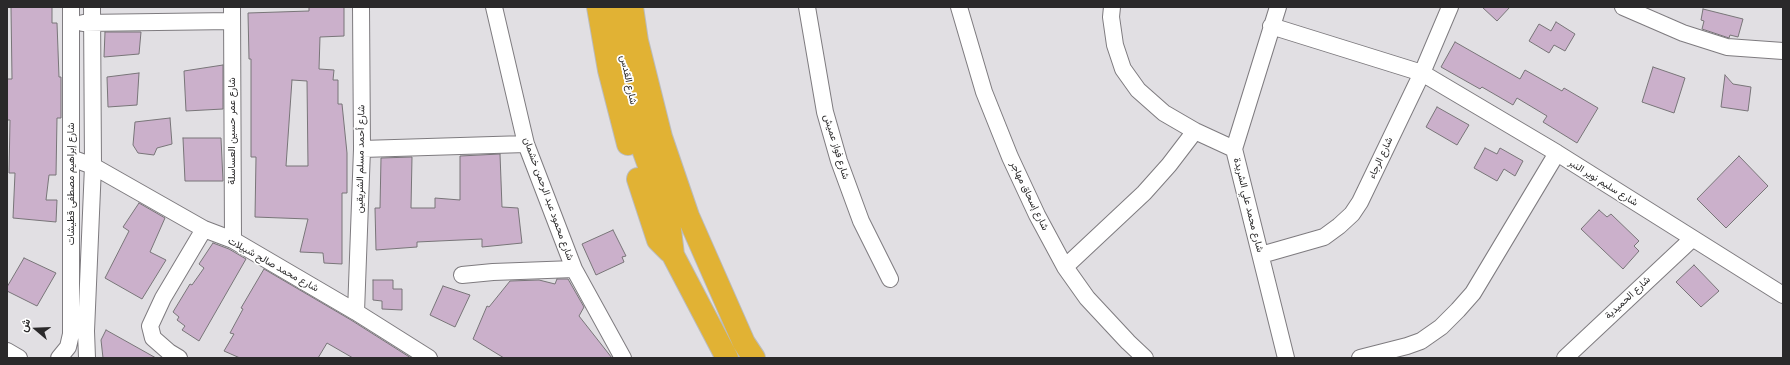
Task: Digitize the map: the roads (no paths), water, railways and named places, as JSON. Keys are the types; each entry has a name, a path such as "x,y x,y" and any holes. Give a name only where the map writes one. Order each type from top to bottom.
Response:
{"highway":[{"path":"598,7 608,70 632,158 658,240 673,254 727,358"},
{"name":"شارع القدس","path":"614,7 644,152 669,221 673,254"},
{"name":"شارع القدس","path":"632,7 638,41 661,137 688,216 744,342 754,358"}],"street":[{"name":"شارع إبراهيم مصطفى قطيشات","path":"59,358 68,347 71,334 71,7"},
{"name":"شارع أحمد مسلم الشريقين","path":"356,312 362,149 361,7"},
{"name":"شارع محمود عبد الرحمن خشمان","path":"494,7 526,144 574,269 624,358"},
{"name":"شارع فواز عميش","path":"807,7 825,112 839,161 860,221 890,279"},
{"name":"شارع إسحاق مهاجر","path":"959,7 984,92 1010,157 1036,215 1065,267 1087,298 1145,358"},
{"path":"1112,7 1111,17 1115,45 1123,69 1138,90 1164,113 1195,131 1234,149"},
{"name":"شارع محمد علي الشريدة","path":"1278,7 1234,149 1286,358"},
{"name":"شارع الرجاء","path":"1261,255 1324,237 1352,214 1360,202 1422,73 1450,7"},
{"path":"1623,7 1653,12 1683,33 1727,47 1783,50"},
{"name":"شارع عمر حسين العساسلة","path":"71,23 92,15 232,14 233,240"},
{"name":"شارع إبراهيم مصطفى قطيشات","path":"87,358 86,331 93,166 92,15"},
{"name":"شارع سليم نوير النبر","path":"1271,26 1422,73 1557,154 1783,295"},
{"path":"1065,267 1144,193 1169,165 1195,131"},
{"path":"362,149 526,144"},
{"path":"1360,358 1421,341 1441,327 1458,310 1473,293 1557,154"},
{"name":"شارع محمد صالح شبيلات","path":"71,158 93,166 204,229 233,240 356,312 429,358"},
{"path":"179,358 169,352 153,338 150,326 163,298 204,229"},
{"name":"شارع الحميدية","path":"1565,358 1692,239"},
{"path":"462,275 493,272 574,269"},
{"path":"7,351 19,358"}]}
